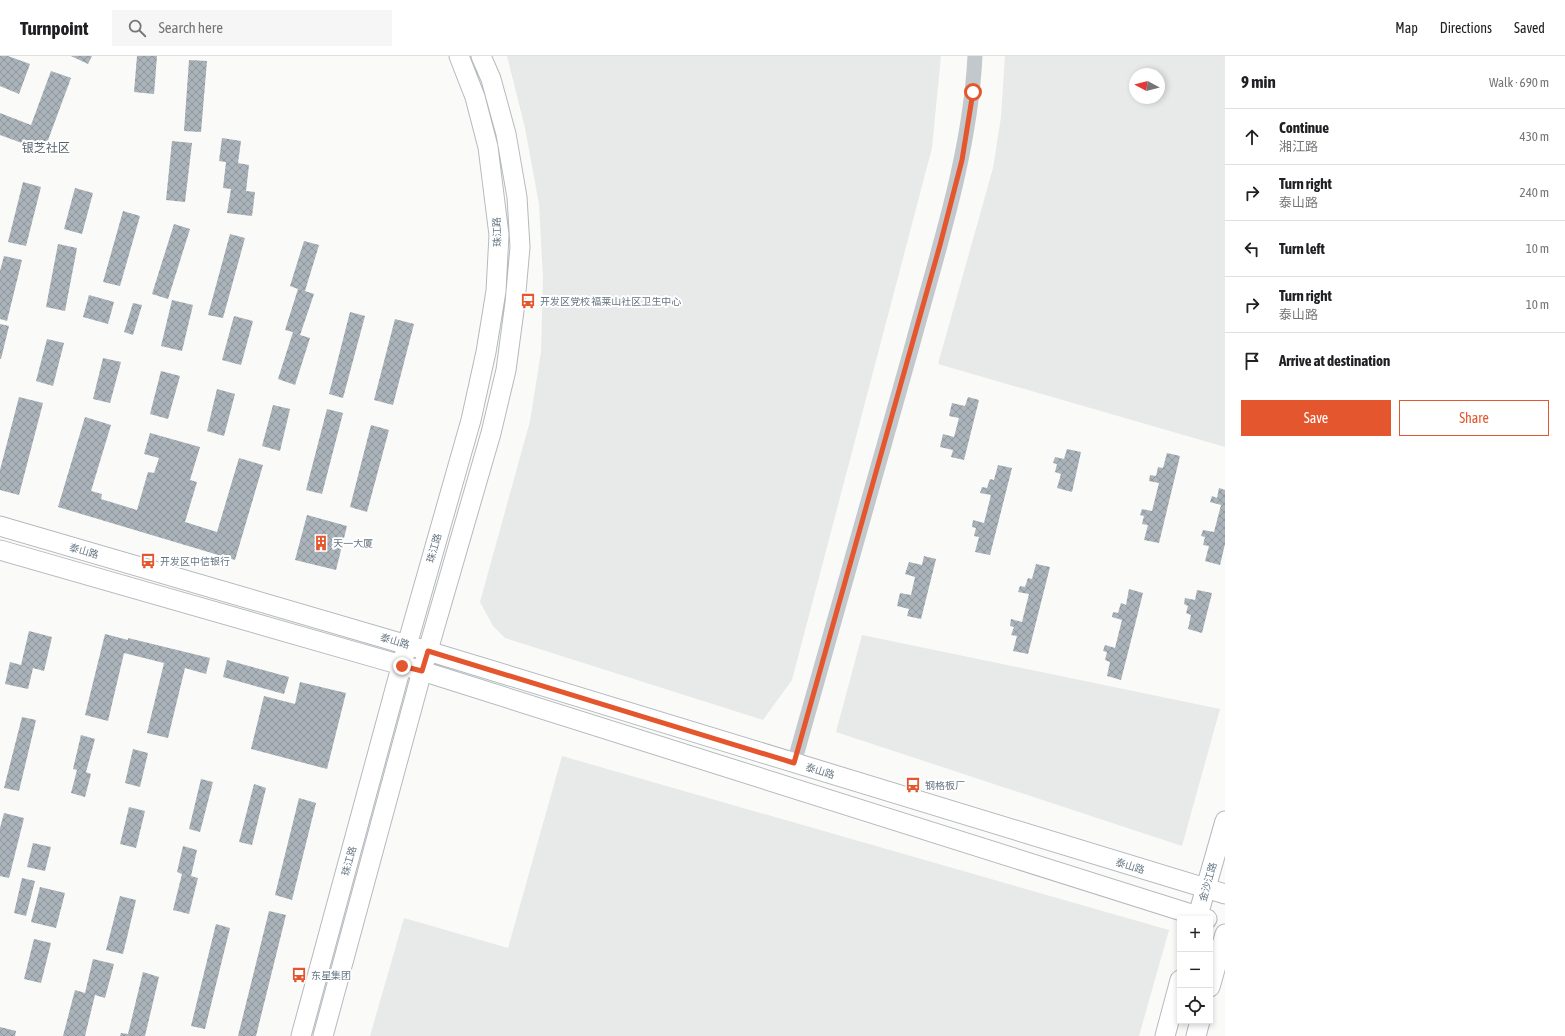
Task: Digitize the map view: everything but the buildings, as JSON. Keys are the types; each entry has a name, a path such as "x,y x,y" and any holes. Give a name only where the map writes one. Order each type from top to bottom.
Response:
{"main road":[{"name":"珠江路","path":"301,1036 407,645 470,420 486,352 496,291 499,235 488,147 475,97 459,56"},
{"path":"323,1036 422,671 491,432 506,370 515,303 520,247 517,197 506,134 491,79 481,56"},
{"name":"泰山路","path":"0,526 428,651 1165,877 1225,894"},
{"path":"0,550 422,671 1197,916"},
{"name":"金沙江路","path":"1203,916 1206,888 1225,821"},
{"path":"1213,921 1225,924"},
{"path":"1213,976 1225,934"},
{"path":"1165,1036 1178,988"},
{"path":"1196,1036 1199,1024"}],"street":[{"path":"794,763 940,245 960,167 973,92 975,56"}],"shaded area":[{"path":"507,56 941,56 932,148 792,680 763,720 505,638 493,626 480,602 530,421 541,352 543,277 539,204 525,128"},
{"path":"1005,56 1225,56 1225,447 938,364 993,168 1001,117"},
{"path":"862,635 1220,709 1182,846 836,732"},
{"path":"562,756 1169,930 1139,1036 370,1036 404,918 508,948"}],"place":[{"name":"开发区党校 福莱山社区卫生中心","path":"528,301"},
{"name":"天一大厦","path":"321,543"},
{"name":"开发区中信银行","path":"148,561"},
{"name":"钢格板厂","path":"913,785"},
{"name":"东星集团","path":"299,975"}],"district":[{"name":"银芝社区","path":"46,148"}],"route":[{"path":"402,666 422,671 428,651 794,763 940,245 962,160 973,92"}]}
